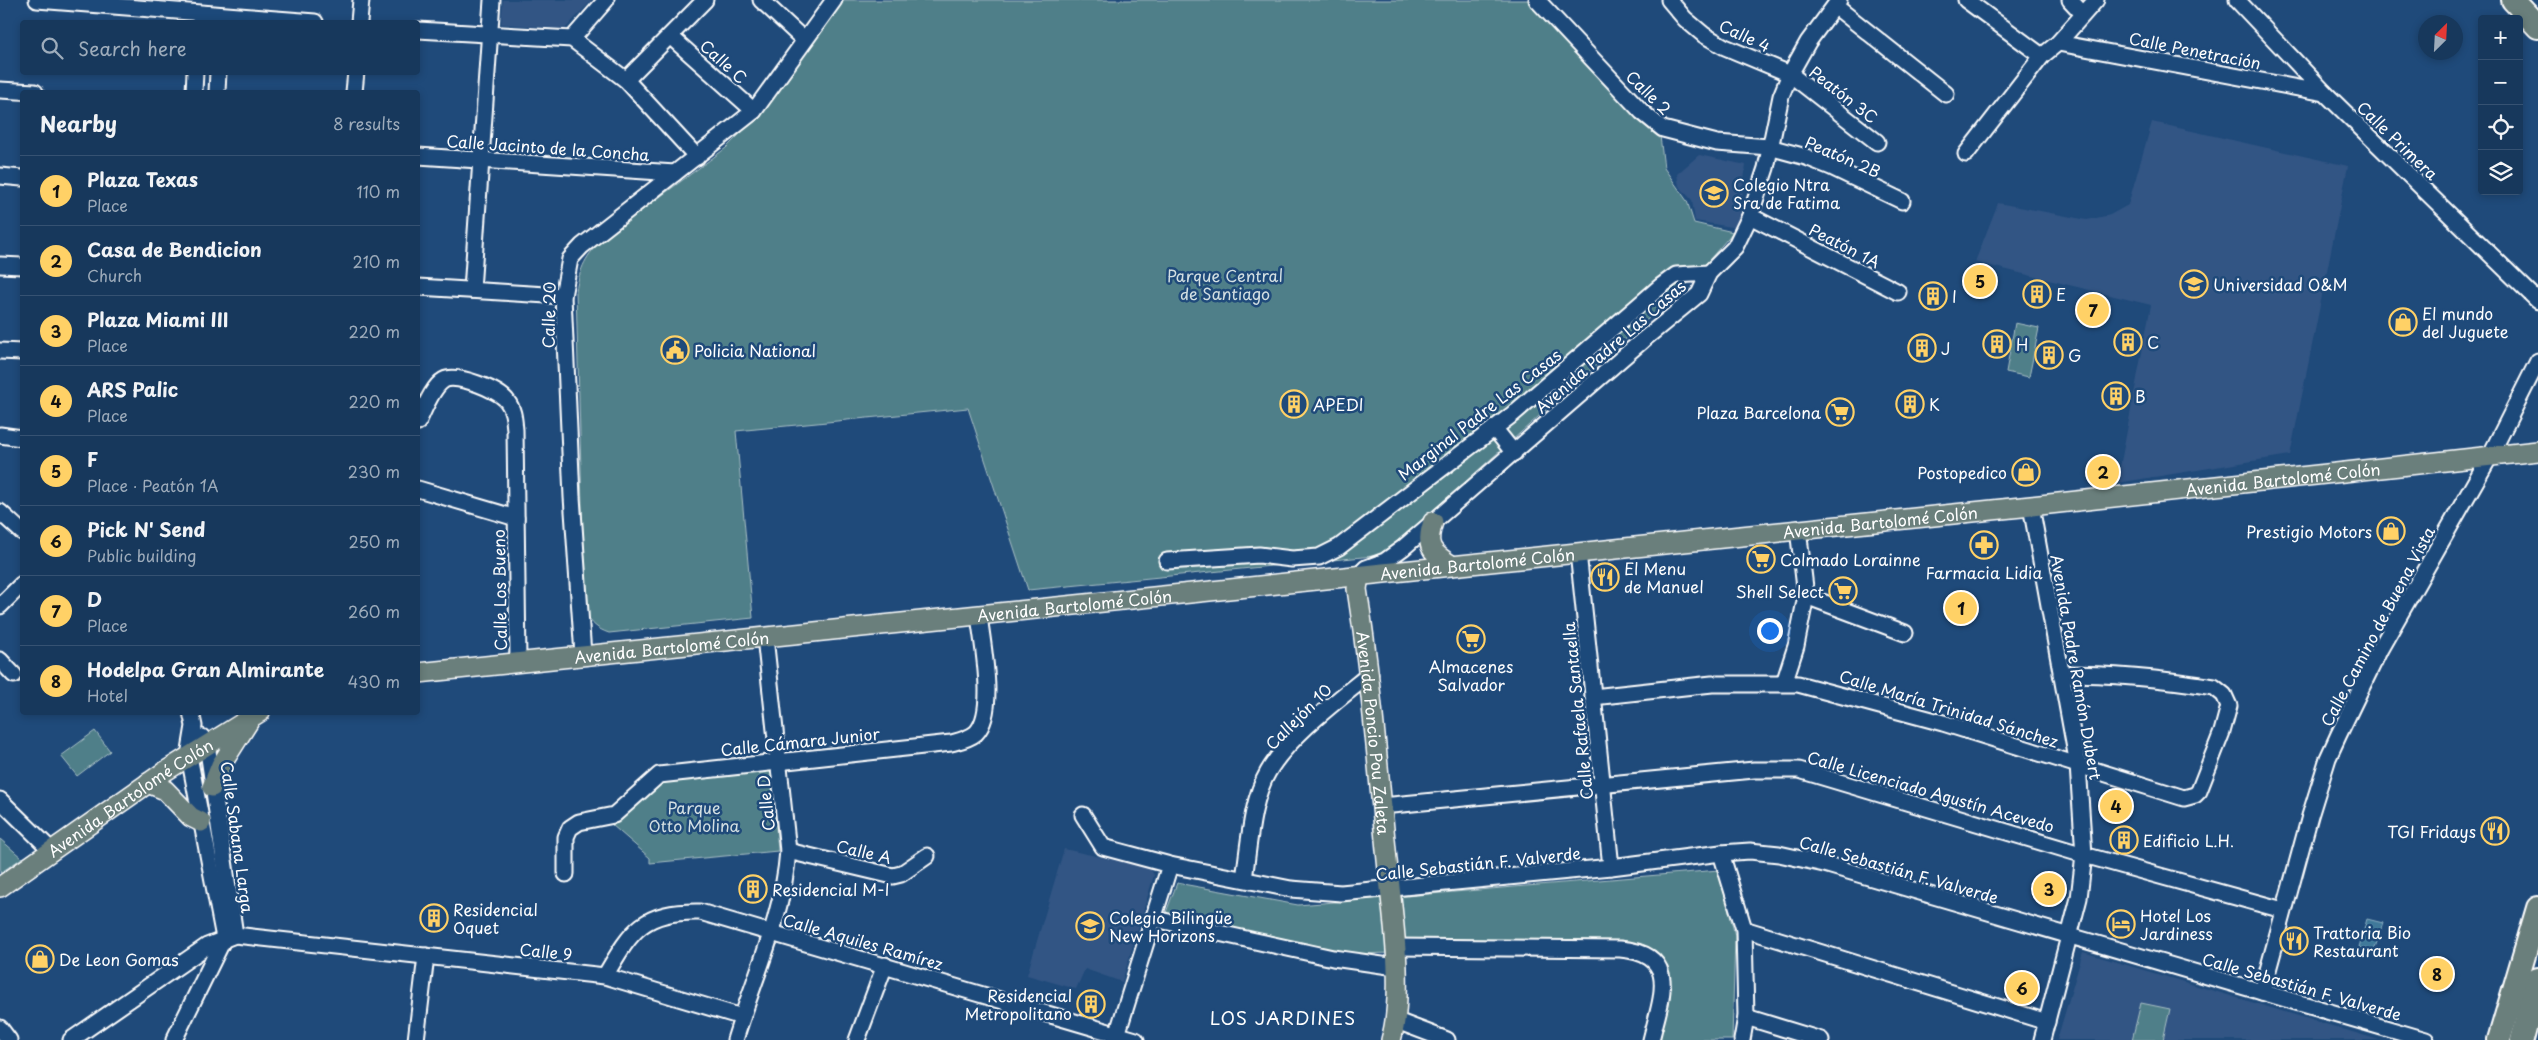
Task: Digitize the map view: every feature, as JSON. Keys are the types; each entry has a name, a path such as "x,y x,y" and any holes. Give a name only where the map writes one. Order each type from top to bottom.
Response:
{"highway":[{"path":"2513,0 2538,27"},
{"path":"2499,1040 2538,908"},
{"path":"2522,1040 2538,979"}],"main road":[{"name":"Avenida Bartolomé Colón","path":"420,673 518,661 2031,506 2538,451"},
{"path":"1433,522 1428,541 1432,550 1451,565"},
{"name":"Avenida Poncio Pou Zaleta","path":"1359,576 1357,589 1370,674 1395,947 1397,1021 1391,1040"},
{"name":"Avenida Bartolomé Colón","path":"0,887 188,756 255,716"},
{"path":"212,787 218,771 255,716"},
{"path":"148,783 164,790 191,816 201,822"}],"street":[{"path":"37,0 200,18 222,12 296,20"},
{"path":"359,20 361,0"},
{"path":"472,290 492,0"},
{"path":"572,39 606,0"},
{"path":"626,80 705,0"},
{"path":"761,0 804,40"},
{"name":"Calle 20","path":"583,655 562,296 570,259 582,246 754,111 834,0"},
{"name":"Calle 2","path":"1537,0 1642,112 1663,130 1717,143 1769,147"},
{"name":"Calle 4","path":"1669,0 1685,19 1704,35 1725,47 1790,74"},
{"path":"1966,0 2042,56"},
{"path":"2070,0 2082,14"},
{"path":"1966,154 2042,56 2058,43 2096,0"},
{"name":"Calle Primera","path":"2237,0 2325,93 2538,301"},
{"path":"1837,3 1946,94"},
{"name":"Avenida Padre Las Casas","path":"1359,576 1366,568 1381,564 1393,556 1699,294 1709,273 1735,247 1750,216 1759,193 1781,96 1790,74 1808,42 1837,3"},
{"path":"420,30 572,39 626,80 697,157"},
{"name":"Calle C","path":"670,36 754,111"},
{"name":"Calle Penetración","path":"2058,43 2325,93"},
{"name":"Peatón 3C","path":"1790,74 1877,142"},
{"path":"194,90 195,75"},
{"path":"216,90 218,75"},
{"path":"354,90 356,75"},
{"path":"0,90 20,91"},
{"name":"Peatón 2B","path":"1769,147 1831,167 1902,201"},
{"name":"Calle Jacinto de la Concha","path":"420,156 676,173"},
{"path":"0,176 20,178"},
{"name":"Peatón 1A","path":"1750,216 1898,292"},
{"path":"0,265 20,266"},
{"name":"Marginal Padre Las Casas","path":"1167,561 1259,555 1286,559 1319,557 1339,547 1494,428 1676,275 1709,273"},
{"path":"420,287 562,296"},
{"path":"0,351 20,352"},
{"name":"Calle Camino de Buena Vista","path":"2262,992 2283,910 2320,784 2339,734 2380,649 2490,456 2538,361"},
{"name":"Calle Los Bueno","path":"420,418 438,385 450,378 463,378 506,399 514,418 518,661"},
{"path":"1494,428 1514,453"},
{"path":"0,435 20,438"},
{"name":"Calle Los Bueno","path":"420,490 516,518"},
{"name":"Avenida Padre Ramón Dubert","path":"2031,506 2078,765 2084,855 2079,898 2042,1040"},
{"path":"0,512 20,530"},
{"path":"1784,683 1798,637 1806,596 1798,529"},
{"name":"Calle Rafaela Santaella","path":"1578,552 1611,867"},
{"path":"1286,559 1301,581"},
{"path":"0,606 20,586"},
{"path":"1806,596 1905,633"},
{"name":"Calle Cámara Junior","path":"566,874 566,837 570,828 579,822 614,816 659,775 965,740 976,733 984,717 988,702 979,615"},
{"name":"Calle D","path":"735,1040 772,934 783,891 788,851 765,636"},
{"path":"0,660 14,675"},
{"name":"Callejón 10","path":"1244,879 1251,828 1268,772 1294,740 1370,674"},
{"name":"Calle María Trinidad Sánchez","path":"1593,697 1712,684 1784,683 1823,689 2184,798 2200,791 2229,706 2224,695 2214,687 2106,674 2061,674"},
{"path":"192,719 207,744"},
{"path":"188,756 192,719"},
{"name":"Calle Sabana Larga","path":"207,744 227,937"},
{"name":"Calle Sabana Larga","path":"188,756 227,937"},
{"name":"Calle Licenciado Agustín Acevedo","path":"1382,806 1769,768 1799,770 2084,855 2283,910"},
{"path":"0,800 51,850"},
{"name":"Calle Sebastián F. Valverde","path":"1083,815 1103,847 1170,865 1291,890 1340,893 1611,867 1721,853 1779,854 1824,864 2426,1040"},
{"name":"Calle A","path":"788,851 893,876 901,874 927,856"},
{"path":"1721,853 1744,929 1746,1017 1742,1040"},
{"path":"1117,1035 1170,865"},
{"name":"Calle Aquiles Ramírez","path":"605,976 628,938 644,924 660,914 700,912 1136,1040"},
{"path":"1154,919 1333,958 1396,967"},
{"path":"1744,929 2047,1022"},
{"path":"71,1040 207,946 227,937"},
{"path":"174,1040 227,937"},
{"name":"Calle 9","path":"227,937 426,956 605,976 742,1017"},
{"path":"1395,947 1620,949 1643,953 1655,962 1661,971 1663,985 1651,1040"},
{"path":"416,1040 426,956"},
{"path":"857,1040 885,965"},
{"path":"1746,1017 1821,1040"},
{"path":"1397,1021 1447,1040"},
{"path":"0,1028 9,1040"}],"shaded area":[{"path":"503,0 592,0 565,29 501,24"},
{"name":"Universidad O&M","path":"2152,122 2348,166 2290,455 2117,483 2151,305 1975,262 1998,203 2087,220 2110,215 2128,205"},
{"name":"Colegio Ntra Sra de Fatima","path":"1699,155 1746,165 1738,228 1695,221 1692,200 1679,186 1677,174"},
{"name":"Colegio Bilingüe New Horizons","path":"1064,849 1150,868 1154,875 1122,982 1085,969 1076,989 1027,975"},
{"path":"2367,919 2383,923 2374,951 2359,947"},
{"path":"2083,952 2379,1040 2057,1040"}],"green space":[{"name":"Parque Central de Santiago","path":"842,0 1532,0 1660,136 1664,168 1687,201 1694,223 1733,232 1693,279 1383,555 1028,590 968,408 736,431 753,618 609,633 601,630 595,626 585,613 576,291 582,269 588,256 603,239 726,148 757,117"},
{"path":"2015,323 2039,328 2029,377 2006,372"},
{"path":"95,731 110,751 77,776 61,756"},
{"name":"Parque Otto Molina","path":"771,766 778,851 650,863 650,858 612,825 660,779"},
{"path":"0,839 22,858 0,873"},
{"path":"1719,870 1735,936 1732,1040 1659,1040 1664,1003 1661,970 1631,947 1353,954 1161,926 1177,883 1298,905"},
{"path":"2141,1003 2170,1009 2163,1040 2132,1040"}],"place":[{"name":"Colegio Ntra Sra de Fatima","path":"1714,193"},
{"name":"F","path":"1980,281"},
{"name":"Universidad O&M","path":"2194,284"},
{"name":"E","path":"2037,294"},
{"name":"I","path":"1933,296"},
{"name":"D","path":"2093,310"},
{"name":"El mundo del Juguete","path":"2403,322"},
{"name":"C","path":"2128,342"},
{"name":"H","path":"1997,344"},
{"name":"J","path":"1922,348"},
{"name":"Policia National","path":"675,350"},
{"name":"G","path":"2049,355"},
{"name":"B","path":"2116,396"},
{"name":"APEDI","path":"1294,404"},
{"name":"K","path":"1910,404"},
{"name":"Plaza Barcelona","path":"1840,412"},
{"name":"Postopedico","path":"2026,472"},
{"name":"Casa de Bendicion","path":"2103,472"},
{"name":"Prestigio Motors","path":"2391,531"},
{"name":"Farmacia Lidia","path":"1984,545"},
{"name":"Colmado Lorainne","path":"1761,559"},
{"name":"El Menu de Manuel","path":"1605,577"},
{"name":"Shell Select","path":"1843,591"},
{"name":"Plaza Texas","path":"1961,608"},
{"name":"Almacenes Salvador","path":"1471,639"},
{"name":"ARS Palic","path":"2116,806"},
{"name":"TGI Fridays","path":"2495,831"},
{"name":"Edificio L.H.","path":"2124,840"},
{"name":"Residencial M-I","path":"753,889"},
{"name":"Plaza Miami III","path":"2049,889"},
{"name":"Residencial Oquet","path":"434,918"},
{"name":"Hotel Los Jardiness","path":"2121,924"},
{"name":"Colegio Bilingüe New Horizons","path":"1090,926"},
{"name":"Trattoria Bio Restaurant","path":"2294,941"},
{"name":"De Leon Gomas","path":"40,959"},
{"name":"Hodelpa Gran Almirante","path":"2437,974"},
{"name":"Pick N' Send","path":"2022,988"},
{"name":"Residencial Metropolitano","path":"1091,1004"}],"district":[{"name":"LOS JARDINES","path":"1283,1017"}]}
